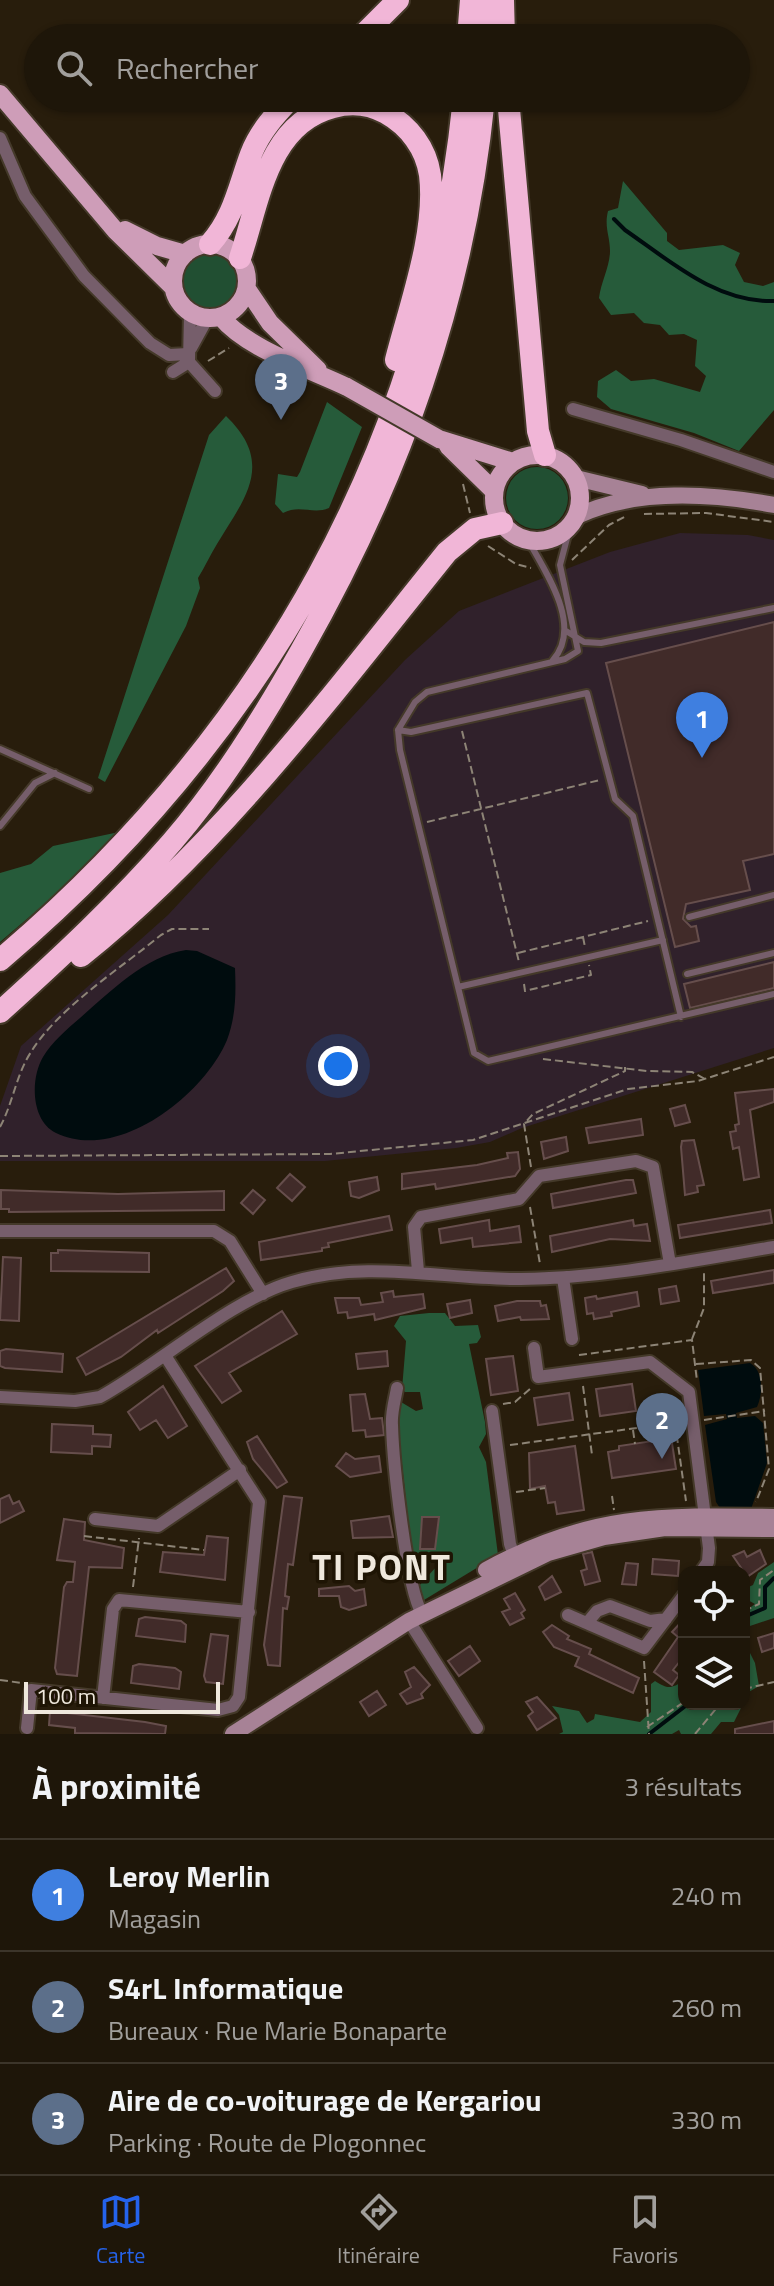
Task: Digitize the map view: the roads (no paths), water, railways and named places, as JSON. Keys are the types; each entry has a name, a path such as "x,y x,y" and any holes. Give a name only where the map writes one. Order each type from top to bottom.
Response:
{"highway":[{"path":"374,24 398,0"},
{"path":"469,24 471,0"},
{"path":"488,24 490,0"},
{"path":"503,0 504,24"},
{"path":"210,244 227,223 258,140 278,112"},
{"path":"240,258 270,164 281,142 296,125 314,112"},
{"path":"366,477 422,258 430,174 413,134 383,112"},
{"path":"0,960 73,895 146,820 229,717 321,575 396,404 430,293 453,179 462,112"},
{"path":"0,1014 98,922 174,840 265,713 337,588 387,481 434,349 456,276 482,112"},
{"path":"509,112 538,431 545,455"},
{"path":"0,1014 99,942 169,879 253,787 447,552 475,529 502,523"}],"main road":[{"path":"0,94 103,215 173,287 182,306 238,332 304,369 347,387 439,439 513,462"},
{"path":"103,215 145,240 185,254"},
{"path":"173,287 175,269 185,254 210,244 231,250 240,258 248,278 247,289 238,306 206,316"},
{"path":"247,289 270,323 326,377"},
{"path":"439,439 494,491"},
{"path":"545,455 569,468 580,491 573,522 551,539 528,540 502,523 496,513 494,491 504,469 513,462 523,456 545,455"}],"street":[{"path":"0,138 25,196 84,276 150,343 190,363 215,391"},
{"path":"173,372 190,363 206,316"},
{"path":"573,409 681,440 774,472"},
{"path":"576,478 652,496"},
{"path":"573,522 611,503 652,496 730,498 774,505"},
{"path":"418,1271 414,1234 419,1219 525,1195 539,1176 636,1161 650,1163 655,1173 670,1264"},
{"path":"0,1231 214,1231 230,1241 263,1294"},
{"path":"0,1397 94,1399 263,1294 316,1277 418,1271 563,1278 774,1247"},
{"path":"563,1278 572,1339"},
{"path":"534,1348 538,1377 650,1362 689,1392 709,1555 704,1566"},
{"path":"27,1728 31,1690 229,1709 239,1697 260,1512 256,1494 166,1357"},
{"path":"397,1388 391,1423 416,1618 477,1728"},
{"path":"492,1411 515,1561"},
{"path":"95,1519 158,1526 240,1470"},
{"path":"706,1521 774,1517"},
{"path":"233,1734 437,1605 551,1538 591,1526 644,1518 774,1529"},
{"path":"103,1698 113,1609 119,1600 132,1598 249,1612"},
{"path":"568,1615 644,1648 678,1603"},
{"path":"587,1623 597,1611 610,1606 650,1621 666,1619"}],"lane":[{"path":"573,522 560,565 578,651 572,657 427,692 415,702 398,730 472,1047 479,1058 499,1060 774,994"},
{"path":"528,540 552,585 566,631 563,647 553,660"},
{"path":"566,631 578,640 601,643 774,608"},
{"path":"398,730 411,732 587,693 615,799 633,816 681,1017"},
{"path":"0,749 89,789"},
{"path":"0,826 35,783 55,773"},
{"path":"689,917 774,895"},
{"path":"658,921 669,921"},
{"path":"458,987 663,940"},
{"path":"672,978 774,953"}],"waterway":[{"path":"614,219 677,267 714,288 753,300 774,301"},
{"path":"750,1614 765,1608 765,1587 774,1578"},
{"path":"649,1734 680,1710"}],"place":[{"name":"Aire de co-voiturage de Kergariou","path":"281,420"},
{"name":"Leroy Merlin","path":"702,758"},
{"name":"S4rL Informatique","path":"662,1459"}],"district":[{"name":"TI PONT","path":"382,1567"}]}
